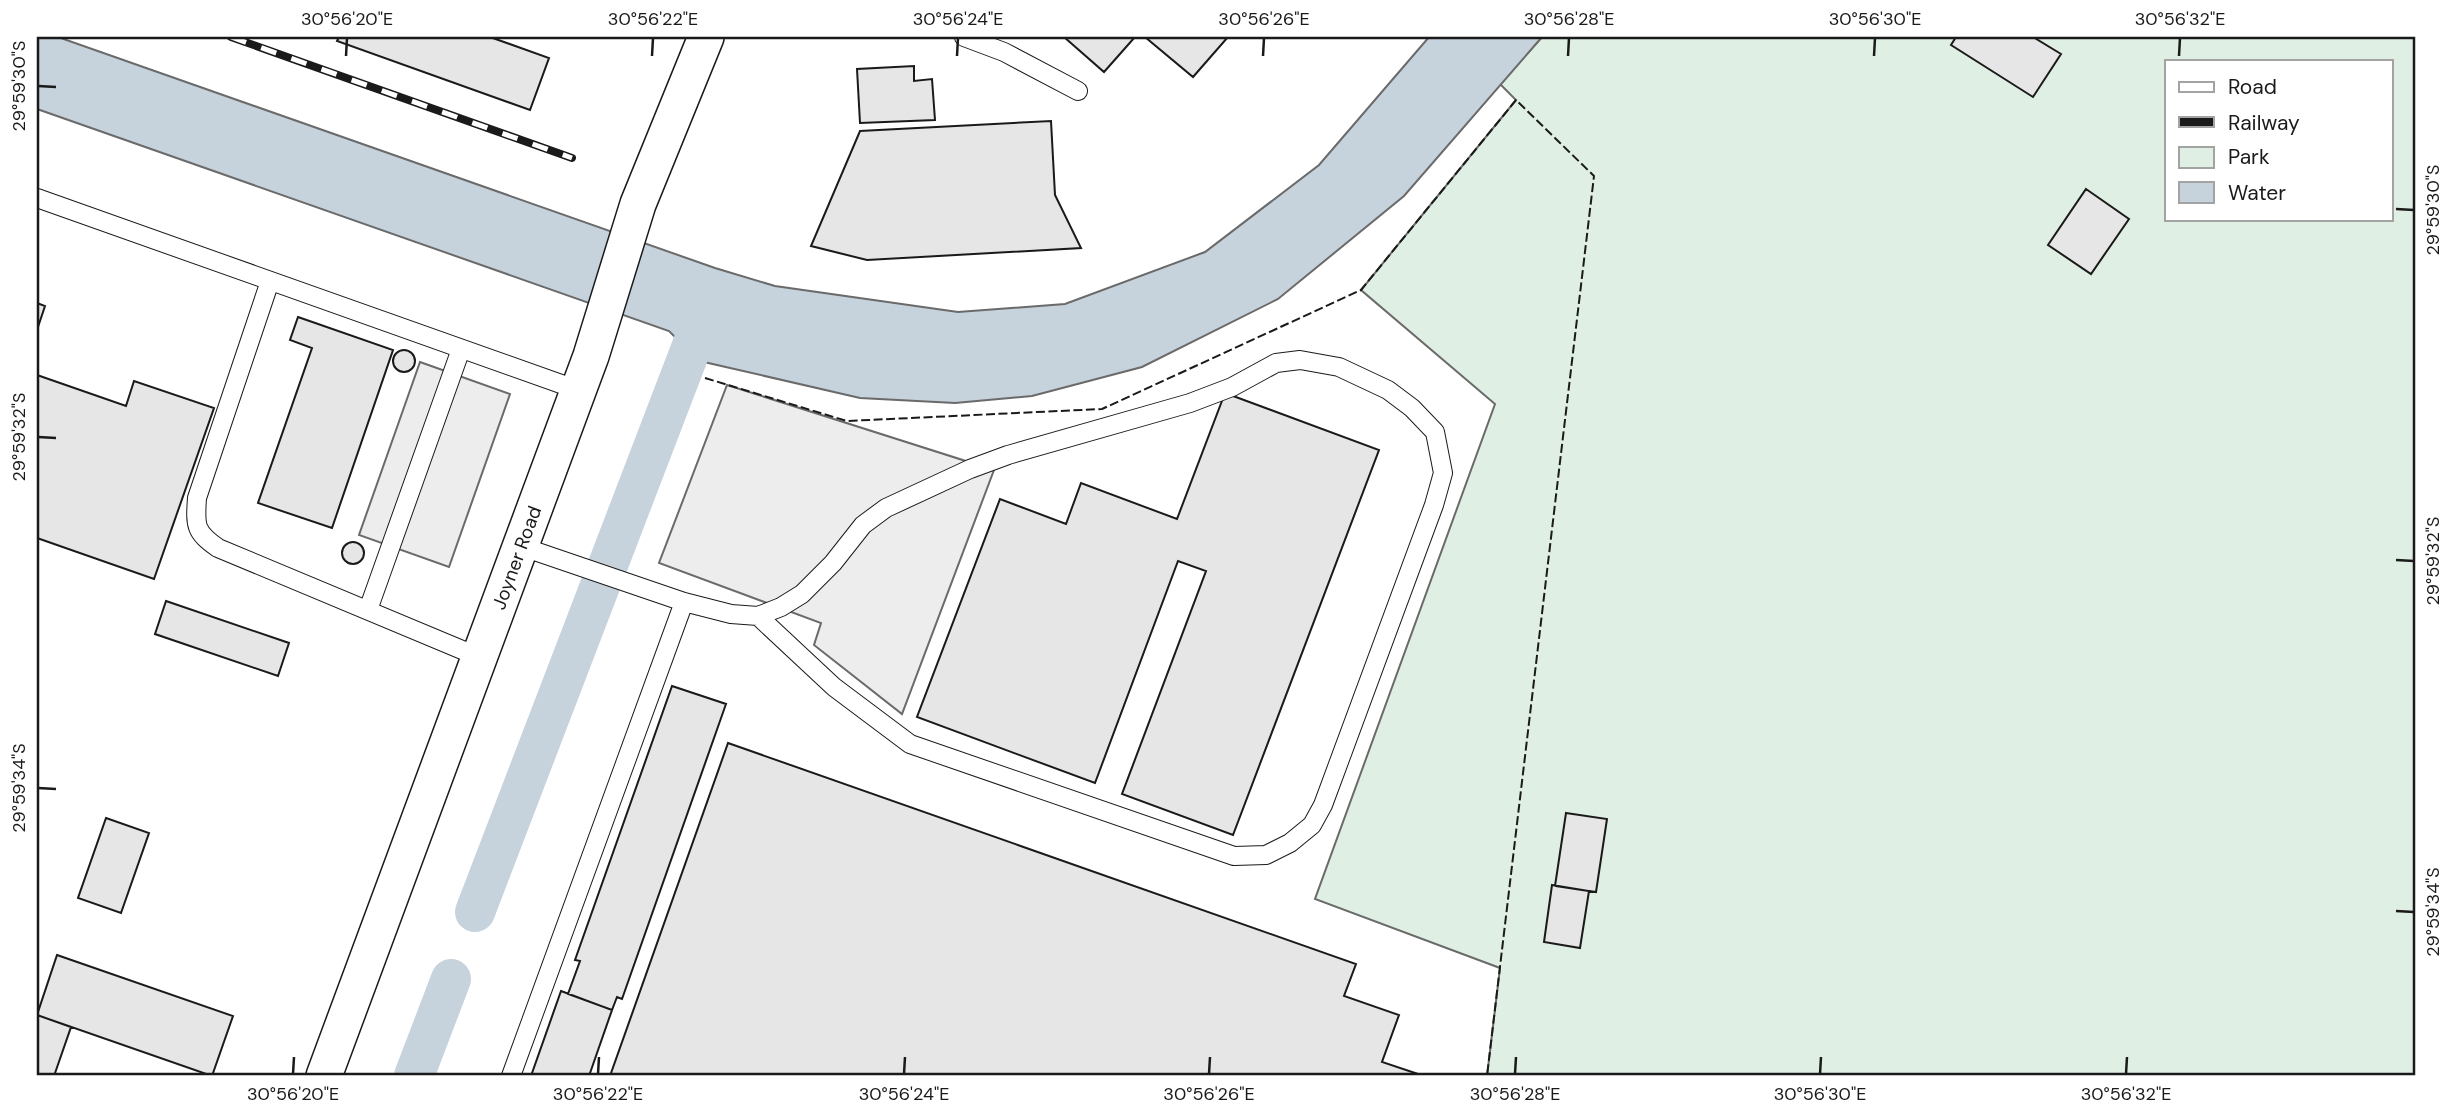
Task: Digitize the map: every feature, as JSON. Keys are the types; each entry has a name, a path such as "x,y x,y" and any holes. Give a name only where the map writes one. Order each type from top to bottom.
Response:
{"street":[{"name":"Joyner Road","path":"324,1076 591,355 638,204 706,37"}],"lane":[{"path":"964,37 1004,52 1078,91"},
{"path":"37,198 578,390"},
{"path":"270,281 197,498 195,520 200,535 218,548 479,657"},
{"path":"368,610 461,349"},
{"path":"520,546 684,602 731,614 758,616 781,607 802,594 833,563 863,525 886,508 970,469 1008,455 1190,403 1233,387 1276,363 1300,360 1339,367 1360,376 1388,390 1412,408 1435,432 1443,473 1434,505 1323,804 1312,825 1290,843 1266,855 1234,856 910,744 834,687 758,616"},
{"path":"511,1076 684,602"}],"green space":[{"path":"1542,37 2415,37 2415,1076 1487,1076 1500,968 1315,899 1495,404 1361,290 1516,100 1500,84"}],"shaded area":[{"path":"420,362 510,394 449,567 359,535"},
{"path":"727,385 994,470 902,714 814,645 821,623 659,563"}],"water":[{"path":"37,37 58,37 715,268 775,286 958,312 1065,304 1205,252 1319,165 1429,37 1542,37 1404,196 1278,299 1142,367 1032,396 955,403 860,398 704,362 678,345 677,339 669,331 37,109"}],"building":[{"path":"339,37 490,37 549,58 530,110 337,41"},
{"path":"1064,37 1135,37 1104,72"},
{"path":"1145,37 1228,37 1193,77"},
{"path":"1956,37 2033,37 2061,54 2033,97 1951,45"},
{"path":"914,66 914,81 932,79 935,120 860,123 857,69"},
{"path":"1051,121 1055,195 1081,248 867,260 811,246 860,131"},
{"path":"2086,189 2129,219 2091,274 2048,245"},
{"path":"37,303 45,306 37,330"},
{"path":"298,317 393,350 332,528 258,503 312,348 290,340"},
{"path":"404,350 412,353 415,361 412,369 404,372 396,369 393,361 396,353"},
{"path":"37,375 126,406 134,381 214,408 154,579 37,538"},
{"path":"1225,393 1379,450 1233,835 1122,794 1206,571 1178,561 1095,783 917,717 1000,499 1066,524 1081,483 1177,519"},
{"path":"353,542 361,545 364,553 361,561 353,564 345,561 342,553 345,545"},
{"path":"166,601 289,643 278,676 155,634"},
{"path":"672,686 726,704 622,999 617,997 612,1010 568,994 580,961 575,960"},
{"path":"728,743 1356,964 1344,996 1399,1015 1382,1062 1424,1076 610,1076"},
{"path":"1566,813 1607,819 1596,892 1555,886"},
{"path":"106,818 149,833 121,913 78,898"},
{"path":"1552,885 1589,891 1580,948 1544,942"},
{"path":"57,955 233,1016 212,1076 37,1015"},
{"path":"561,991 612,1010 589,1076 531,1076"},
{"path":"37,1015 71,1027 54,1076 37,1076"}],"waterway":[{"path":"475,912 703,317"},
{"path":"414,1076 451,979"}],"railway":[{"path":"231,37 572,158"}],"fence":[{"path":"705,378 847,421 1102,409 1361,290 1516,100 1594,176 1487,1076"}]}
